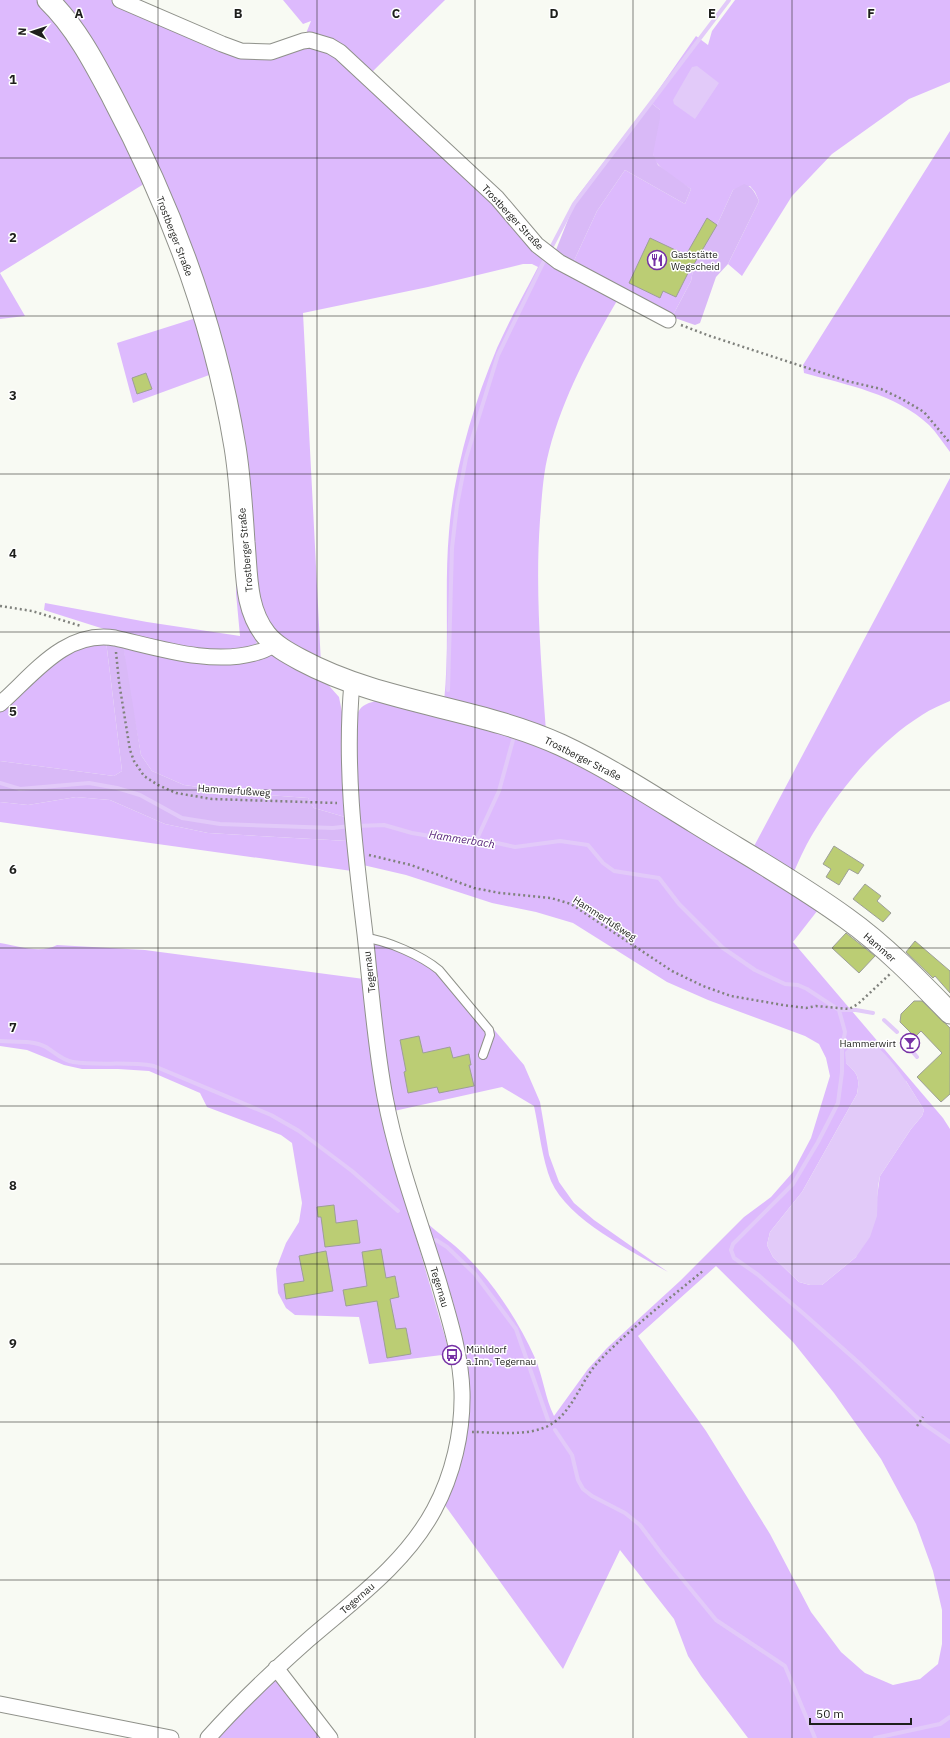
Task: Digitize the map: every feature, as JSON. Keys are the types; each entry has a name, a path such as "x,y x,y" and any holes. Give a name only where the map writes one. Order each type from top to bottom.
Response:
{"main road":[{"name":"Trostberger Straße","path":"48,0 69,24 106,85 144,158 182,250 219,366 239,477 248,594 255,618 267,636 286,652 324,672 352,683 512,726 563,746 618,775 804,890"},
{"name":"Hammer","path":"804,890 848,919 900,964 950,1013"}],"street":[{"name":"Trostberger Straße","path":"120,0 241,51 272,52 310,40 330,46 346,57 497,198 537,245 559,262 668,320"},
{"path":"0,704 45,661 63,648 90,638 106,636 189,655 233,657 259,652 275,644"},
{"name":"Tegernau","path":"208,1738 276,1668 386,1573 424,1528 443,1491 460,1432 462,1392 456,1349 447,1312 390,1121 378,1047 351,809 349,713 352,683"},
{"path":"276,1668 330,1738"},
{"path":"0,1704 171,1738"}],"lane":[{"path":"365,938 377,939 433,964 489,1030 490,1036 483,1054"}],"path":[{"path":"668,320 731,343 847,381 881,389 924,412 950,443"},
{"path":"0,606 32,612 82,627"},
{"name":"Hammerfußweg","path":"115,638 119,682 130,750 134,762 144,776 158,785 176,793 212,799 351,809"},
{"name":"Hammerfußweg","path":"355,846 474,888 500,893 551,898 571,904 672,972 703,986 731,996 806,1008 816,1006 849,1009 858,1004 900,964"},
{"path":"460,1432 533,1431 550,1425 566,1410 599,1361 704,1270"},
{"path":"917,1426 923,1417"}],"shaded area":[{"path":"0,0 37,0 45,7 85,60 147,182 0,273"},
{"path":"55,0 112,0 240,55 306,44 322,46 500,208 618,299 597,335 578,373 555,431 545,468 540,520 538,599 546,731 444,702 447,659 447,574 449,532 455,485 460,461 488,370 497,348 538,267 532,264 523,264 428,287 303,313 321,664 304,656 265,621 194,266"},
{"path":"283,0 445,0 370,74 307,35 311,21 303,24"},
{"path":"735,0 950,0 950,82 909,99 832,154 792,196 742,276 728,264 759,201 755,192 750,186 733,190 717,225 694,264 691,281 672,317 572,265 597,211 625,170 685,204 691,189 668,174 654,159 653,145 660,110 650,102 696,36 708,45 712,31"},
{"path":"697,66 719,83 695,119 674,104 673,100 692,67"},
{"path":"650,102 660,110 660,118 653,154 658,165 691,189 685,204 625,170 597,211 572,265 554,255 577,197"},
{"path":"950,131 950,452 929,425 902,405 870,392 804,373 803,365"},
{"path":"744,184 752,189 759,201 728,264 716,277 700,323 695,325 672,317 691,281 694,264 717,225 733,190"},
{"path":"0,273 25,316 0,319"},
{"path":"196,318 212,374 133,403 117,343"},
{"path":"950,478 950,701 929,711 906,726 877,751 864,765 839,795 817,827 793,874 752,850"},
{"path":"237,567 258,638 256,645 270,655 281,656 323,679 339,697 342,712 345,817 314,808 308,798 242,793 184,785 152,771 141,755 127,677 123,635 44,610 45,603 147,622 240,636 236,593"},
{"path":"106,641 122,771 114,776 0,761 0,708 62,653"},
{"path":"106,641 123,644 141,755 152,771 184,785 242,793 308,798 314,808 345,817 348,841 208,833 165,824 110,800 76,797 28,805 0,802 0,761 114,776 122,771"},
{"path":"379,700 391,701 556,750 821,906 793,942 943,1118 950,1129 950,1738 748,1738 701,1676 688,1656 674,1619 620,1550 563,1669 444,1504 468,1382 462,1336 453,1302 427,1223 456,1246 476,1266 513,1316 535,1358 548,1402 554,1416 588,1369 607,1348 680,1281 744,1217 771,1197 793,1172 811,1138 830,1076 826,1058 819,1044 805,1036 708,1000 667,982 573,923 536,912 492,903 406,875 363,865 358,817 356,717 362,707","holes":["846,1063 906,1081 924,1110 922,1116 911,1129 880,1176 877,1197 856,1257 822,1285 810,1285 799,1282 773,1257 767,1245 770,1232 802,1192 857,1094 858,1080 856,1073","716,1266 793,1342 834,1393 881,1459 916,1524 933,1571 942,1610 942,1644 938,1664 920,1679 893,1685 865,1673 841,1652 811,1612 770,1534 706,1431 638,1336"]},
{"path":"76,797 110,800 165,824 208,833 348,841 352,871 0,822 0,802 28,805"},
{"path":"371,933 431,961 446,973 524,1065 540,1102 549,1155 559,1182 574,1203 594,1220 668,1272 602,1233 571,1209 559,1195 551,1181 543,1154 534,1106 502,1087 394,1111 385,1066"},
{"path":"0,943 36,949 50,948 57,945 145,950 364,979 413,1227 450,1354 369,1364 359,1317 295,1315 286,1308 278,1293 276,1269 286,1243 299,1222 302,1203 292,1143 281,1135 207,1107 200,1093 149,1071 82,1069 64,1065 27,1050 0,1046"},
{"path":"856,1040 866,1040 871,1042 886,1055 900,1073 924,1110 922,1116 911,1129 880,1176 878,1186 877,1216 870,1237 856,1257 822,1285 810,1285 799,1282 773,1257 767,1245 770,1232 802,1192 857,1094 857,1076 846,1063 845,1052"},
{"path":"276,1676 326,1738 214,1738"}],"building":[{"name":"Gaststätte Wegscheid","path":"707,218 717,225 694,264 693,263 676,297 663,291 660,298 629,283 650,238 686,255"},
{"path":"146,373 152,389 137,394 132,378"},
{"path":"834,846 864,865 858,874 849,869 839,885 826,877 831,869 823,864"},
{"path":"865,884 881,896 877,901 891,913 883,922 853,899"},
{"path":"846,933 875,956 859,973 832,948"},
{"path":"915,941 950,971 950,993 935,976 933,978 906,952"},
{"path":"914,1001 922,1001 950,1028 950,1094 941,1102 917,1077 942,1053 921,1031 915,1037 900,1022 901,1014"},
{"path":"419,1036 423,1053 450,1047 453,1058 469,1054 471,1065 469,1065 474,1086 439,1093 437,1087 408,1093 404,1072 406,1071 400,1040"},
{"path":"334,1205 336,1223 357,1220 360,1243 325,1247 321,1217 318,1217 317,1207"},
{"path":"381,1249 386,1278 395,1276 399,1297 390,1299 396,1329 406,1328 411,1354 387,1358 377,1301 346,1306 343,1290 367,1286 362,1252"},
{"path":"326,1251 333,1291 286,1299 284,1284 304,1281 299,1256"}],"waterway":[{"path":"551,248 574,204 729,0"},
{"path":"448,690 452,548 457,505 466,458 498,355 544,261"},
{"path":"476,841 499,791 513,740"},
{"name":"Hammerbach","path":"0,783 20,789 89,783 117,788 140,795 182,818 220,824 333,828 350,826"},
{"name":"Hammerbach","path":"356,826 384,825 412,833 460,841 497,843 515,847 560,841 588,845 603,863 614,871 659,878 679,904 723,948 755,970 785,984 798,985 807,989 839,1010 856,1010 873,1013"},
{"path":"839,1010 845,1032 842,1048 842,1072 838,1103 818,1142 793,1184 733,1244 731,1250 734,1258 757,1274 804,1314 924,1424 950,1442"},
{"name":"Hammerbach","path":"884,1020 897,1032"},
{"name":"Hammerbach","path":"902,1039 917,1057"},
{"path":"0,1041 29,1042 41,1045 62,1058 73,1062 154,1066 271,1115 299,1131 352,1171 398,1211"},
{"path":"436,1240 447,1247 475,1274 516,1329 548,1420"},
{"path":"555,1430 572,1455 578,1480 583,1489 592,1496 625,1513 640,1525 716,1620 785,1666 815,1738"},
{"path":"875,1738 940,1724 950,1717"}],"place":[{"name":"Gaststätte Wegscheid","path":"657,260"},
{"name":"Hammerwirt","path":"910,1043"},
{"name":"Mühldorf a.Inn, Tegernau","path":"452,1355"}]}
